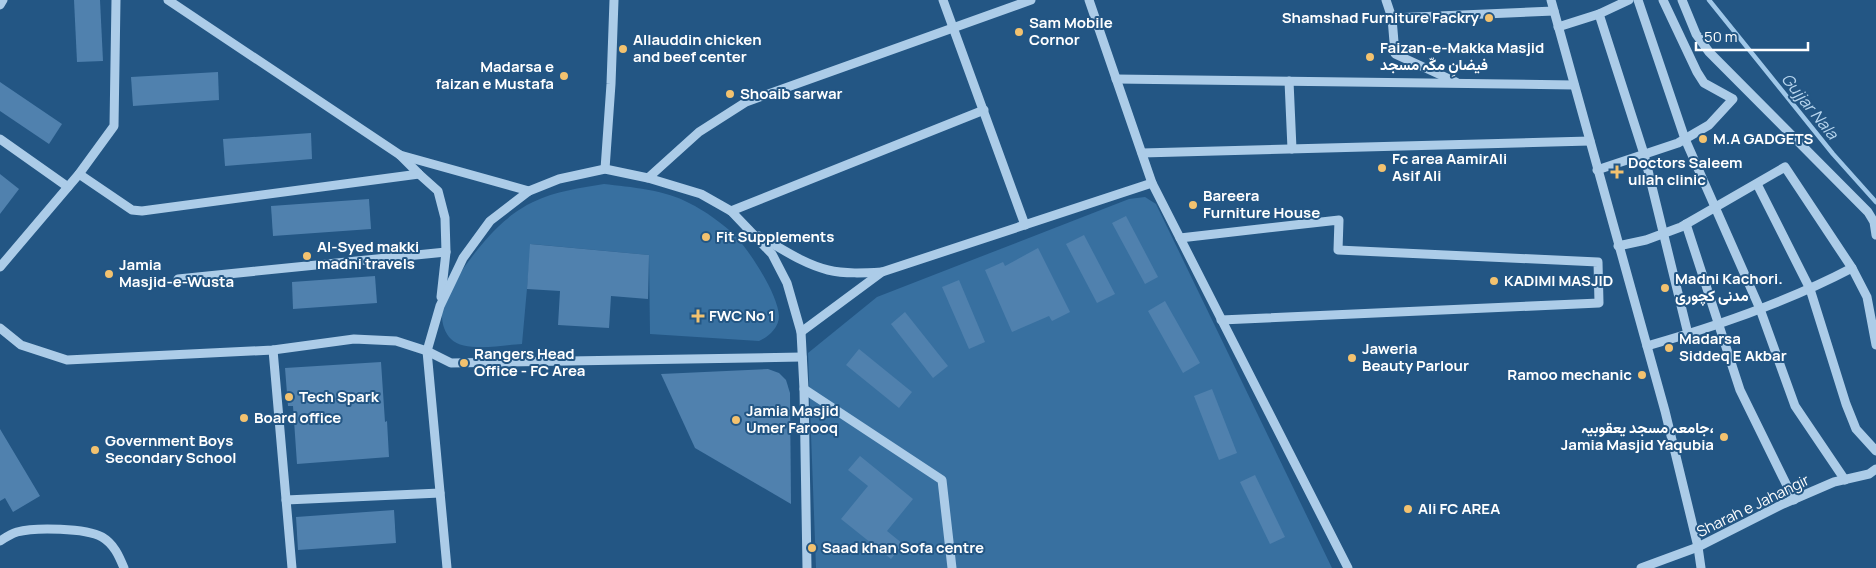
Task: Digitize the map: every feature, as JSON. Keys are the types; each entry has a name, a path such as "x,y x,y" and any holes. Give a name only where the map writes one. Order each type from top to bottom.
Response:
{"street":[{"path":"0,5 3,0"},
{"path":"0,267 79,174 114,126 116,0"},
{"path":"168,0 400,155 438,190 445,218 446,252 440,306 428,351 447,568"},
{"path":"605,169 614,0"},
{"path":"944,0 952,28 1026,225"},
{"path":"648,178 699,132 746,102 1031,0"},
{"path":"1089,0 1152,183 1348,568"},
{"path":"1386,0 1392,18 1395,54 1458,84"},
{"path":"1551,0 1665,411 1698,547 1701,568"},
{"path":"1558,27 1599,14 1629,0"},
{"path":"1638,0 1685,139 1760,308 1795,406 1845,480"},
{"path":"1597,170 1678,143 1709,125 1733,99 1704,83 1697,72 1664,0"},
{"path":"1682,0 1696,34 1708,52 1868,212 1874,222 1876,235"},
{"path":"1392,18 1554,11"},
{"path":"1599,14 1644,154 1688,334"},
{"path":"1116,79 1574,85"},
{"path":"1289,81 1292,149"},
{"path":"731,211 984,110"},
{"path":"0,139 68,187"},
{"path":"1142,153 1590,141"},
{"path":"400,155 529,191"},
{"path":"1618,246 1664,234 1686,224 1785,167 1852,268 1867,297 1876,345"},
{"path":"440,306 463,258 490,222 529,191 559,179 605,169 648,178 701,194 731,211 772,254 787,283 801,332 804,389 807,568"},
{"path":"79,174 132,210 142,211 419,174"},
{"path":"754,234 804,262 829,270 855,273 882,272 1152,183"},
{"path":"1757,184 1810,289 1846,404 1856,429 1876,451"},
{"path":"1180,238 1339,220 1338,250 1598,262 1599,303 1221,320"},
{"path":"1686,224 1740,390 1794,500"},
{"path":"178,279 446,252"},
{"path":"1647,346 1718,325 1810,289 1852,268"},
{"path":"801,332 882,272"},
{"path":"0,328 21,345 67,360 274,350 354,340 396,341 428,351 451,363 802,357"},
{"path":"274,350 292,568"},
{"path":"804,389 942,480 952,568"},
{"name":"Sharah e Jahangir","path":"1641,568 1698,547 1834,482 1869,474 1876,469"},
{"path":"286,500 440,493"},
{"path":"0,541 17,532 27,530 86,532 101,537 111,544 124,568"}],"shaded area":[{"path":"604,184 670,195 702,210 728,229 750,255 774,297 778,307 779,320 772,332 759,341 650,334 649,255 531,244 522,344 475,347 465,346 451,339 443,322 444,304 460,273 492,233 511,216 542,198"},
{"path":"1145,197 1156,204 1332,568 816,568 808,353 877,297 1129,199"}],"building":[{"path":"74,0 100,0 103,61 77,62"},
{"path":"218,72 219,100 133,106 131,77"},
{"path":"0,82 62,124 49,144 0,111"},
{"path":"311,133 312,159 225,166 223,139"},
{"path":"0,174 19,189 0,214"},
{"path":"369,199 371,229 273,236 271,206"},
{"path":"1126,216 1158,277 1145,284 1112,223"},
{"path":"1084,235 1115,294 1097,303 1066,244"},
{"path":"530,244 649,255 648,299 611,296 609,328 558,325 560,291 527,289"},
{"path":"1038,248 1070,312 1052,321 1049,316 1012,332 985,270 1003,262 1005,266"},
{"path":"375,276 377,303 293,309 292,282"},
{"path":"959,280 985,342 969,349 942,287"},
{"path":"1165,301 1200,363 1183,373 1148,311"},
{"path":"905,312 948,366 933,378 891,324"},
{"path":"859,349 912,392 899,408 846,365"},
{"path":"381,362 389,457 297,464 293,406 288,406 285,368"},
{"name":"Jamia Masjid Umer Farooq","path":"768,369 779,373 786,380 790,393 791,504 695,448 661,374"},
{"path":"1212,389 1237,453 1219,460 1194,396"},
{"path":"0,429 40,496 13,512 5,498 0,501"},
{"path":"860,456 913,499 887,531 903,544 891,559 841,519 868,486 848,470"},
{"path":"1255,475 1285,537 1270,544 1240,482"},
{"path":"394,510 396,543 298,550 296,517"}],"waterway":[{"name":"Gujjar Nala","path":"1709,0 1833,154 1876,202"}],"place":[{"name":"Shamshad Furniture Fackry","path":"1489,18"},
{"name":"Sam Mobile Cornor","path":"1019,32"},
{"name":"Allauddin chicken and beef center","path":"623,49"},
{"name":"Faizan-e-Makka Masjid فیضانِ مکّہ مسجد","path":"1370,57"},
{"name":"Madarsa e faizan e Mustafa","path":"564,76"},
{"name":"Shoaib sarwar","path":"730,94"},
{"name":"M.A GADGETS","path":"1703,139"},
{"name":"Fc area AamirAli Asif Ali","path":"1382,168"},
{"name":"Doctors Saleem ullah clinic","path":"1617,172"},
{"name":"Bareera Furniture House","path":"1193,205"},
{"name":"Fit Supplements","path":"706,237"},
{"name":"Al-Syed makki madni travels","path":"307,256"},
{"name":"Jamia Masjid-e-Wusta","path":"109,274"},
{"name":"KADIMI MASJID","path":"1494,281"},
{"name":"Madni Kachori. مدنی کچوری","path":"1665,288"},
{"name":"FWC No 1","path":"698,316"},
{"name":"Madarsa Siddeq E Akbar","path":"1669,348"},
{"name":"Jaweria Beauty Parlour","path":"1352,358"},
{"name":"Rangers Head Office - FC Area","path":"464,363"},
{"name":"Ramoo mechanic","path":"1642,375"},
{"name":"Tech Spark","path":"289,397"},
{"name":"Board office","path":"244,418"},
{"name":"Jamia Masjid Umer Farooq","path":"736,420"},
{"name":"جامعہ مسجد یعقوبیہ، Jamia Masjid Yaqubia","path":"1724,437"},
{"name":"Government Boys Secondary School","path":"95,450"},
{"name":"Ali FC AREA","path":"1408,509"},
{"name":"Saad khan Sofa centre","path":"812,548"}]}
